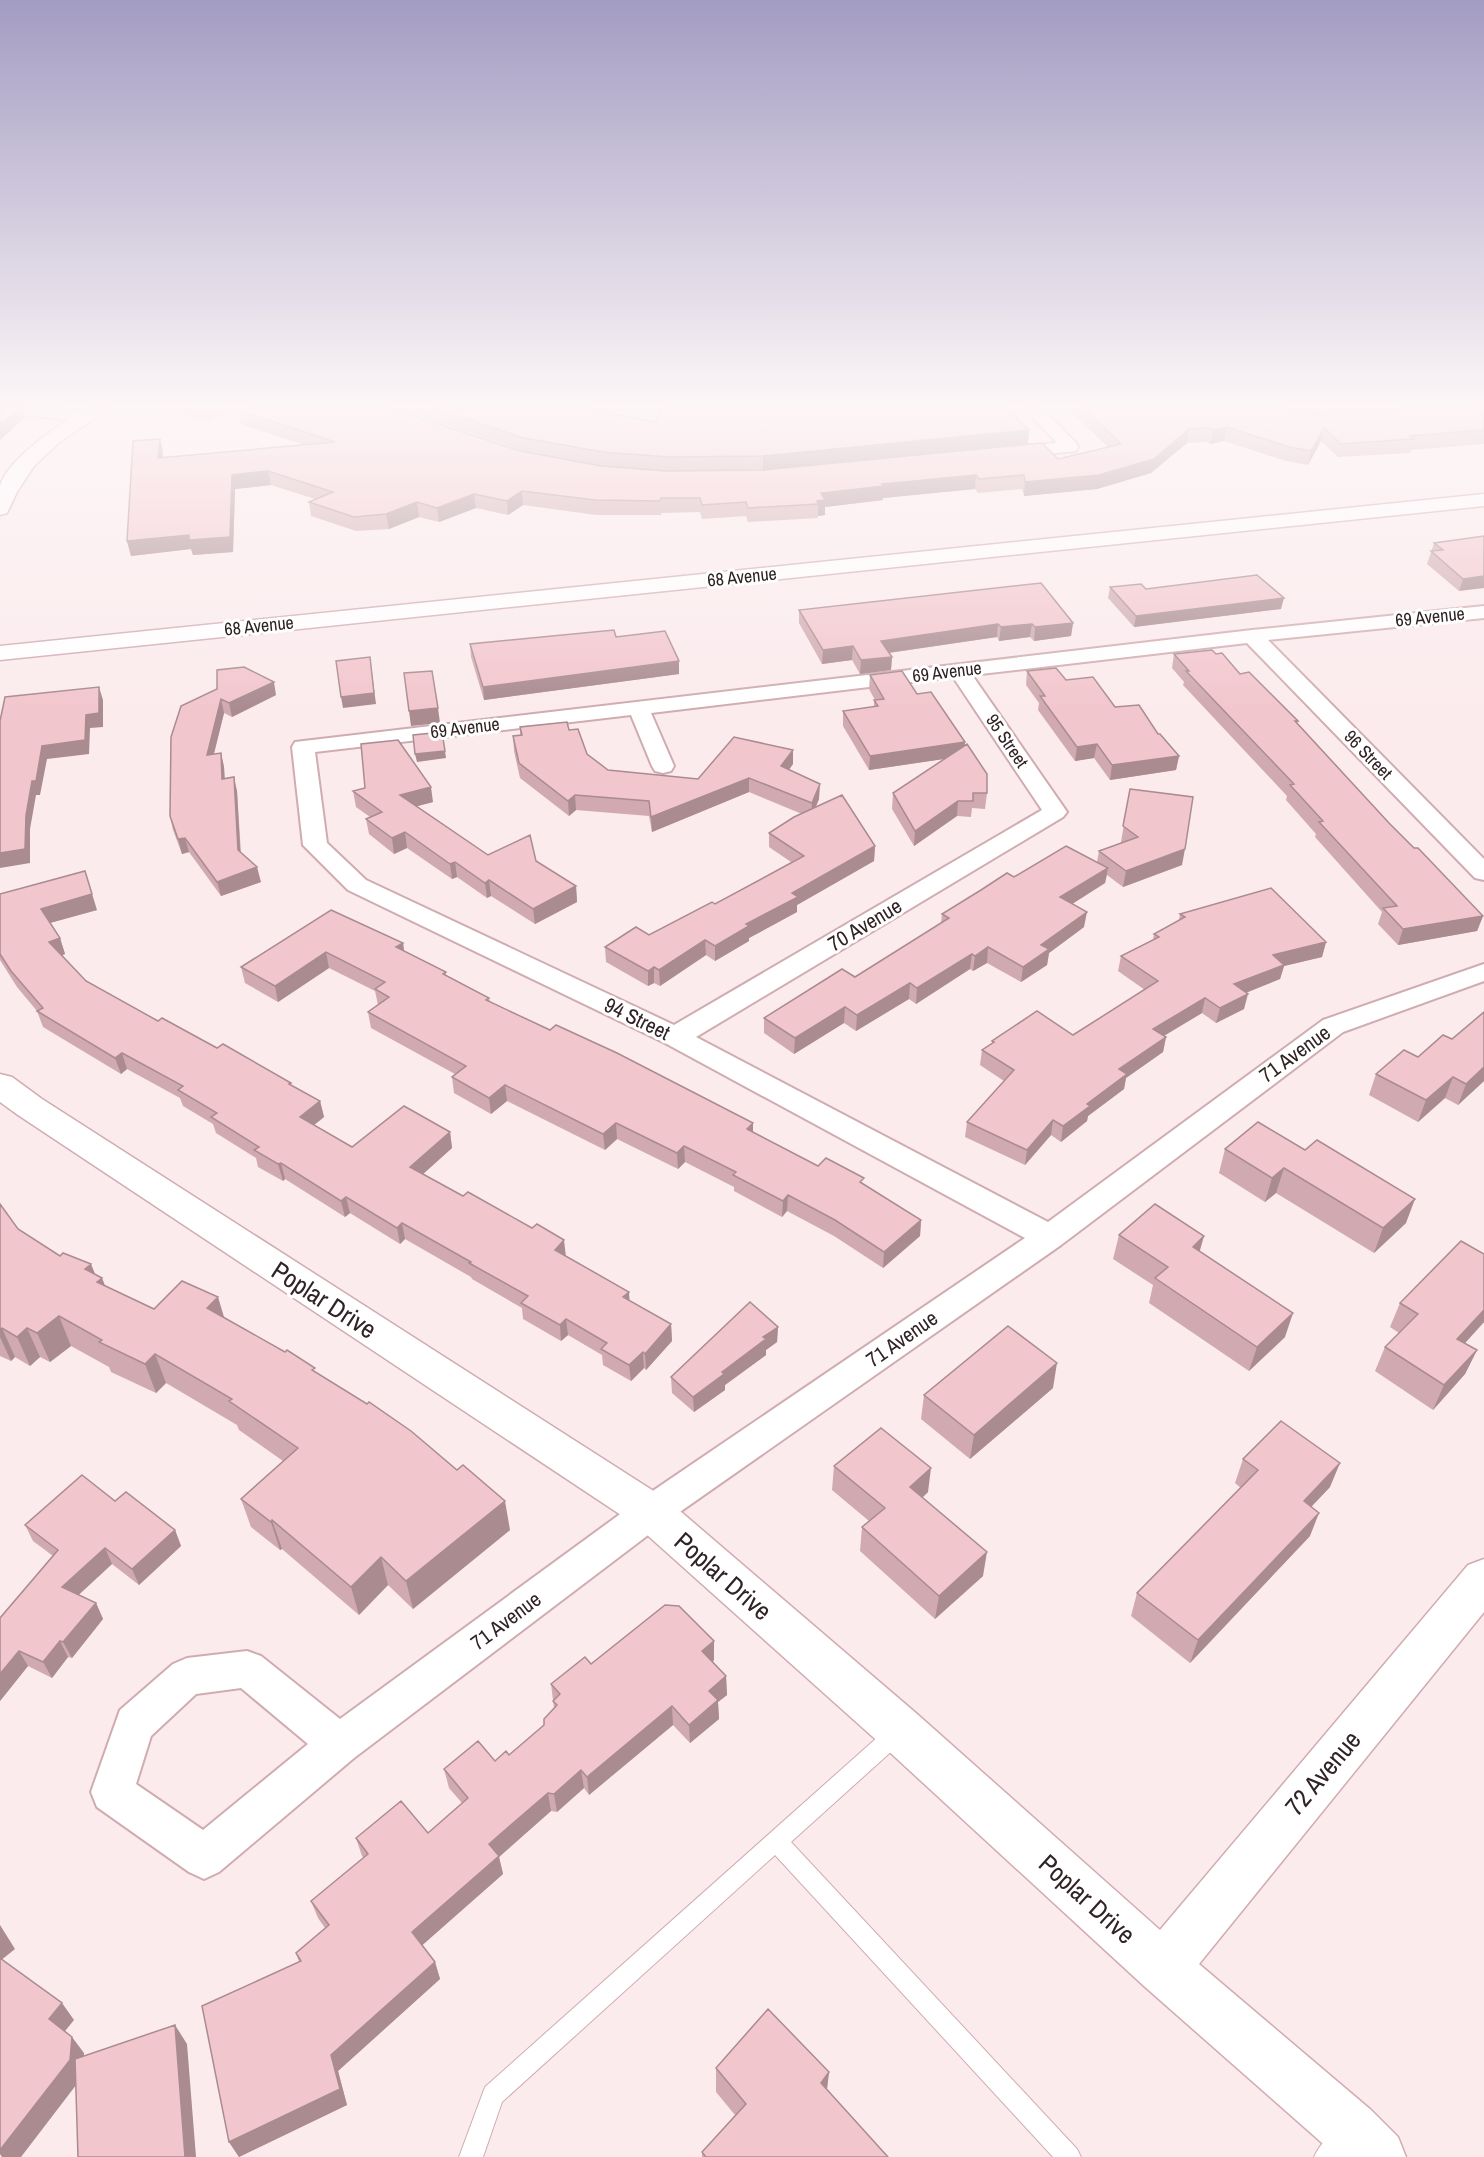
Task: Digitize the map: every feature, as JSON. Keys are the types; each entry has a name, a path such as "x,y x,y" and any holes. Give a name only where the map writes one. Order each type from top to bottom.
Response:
{"main road":[{"name":"68 Avenue","path":"0,638 1263,509"},
{"name":"68 Avenue","path":"0,653 1400,509"},
{"name":"Poplar Drive","path":"0,1084 30,1107 651,1512 900,1730 1163,1967 1352,2148"},
{"name":"72 Avenue","path":"1163,1967 1484,1579"}],"street":[{"name":"69 Avenue","path":"303,747 1252,636 1484,612"},
{"name":"96 Street","path":"1252,636 1484,873"},
{"name":"95 Street","path":"959,671 1055,812"},
{"path":"639,709 663,766"},
{"name":"94 Street","path":"303,747 315,845 357,885 675,1037 1050,1236"},
{"name":"70 Avenue","path":"675,1037 1055,812"},
{"name":"71 Avenue","path":"339,1744 247,1669 187,1677 134,1724 112,1792 204,1857 339,1744 651,1512 1050,1236 1332,1026 1484,972"}],"lane":[{"path":"471,2157 493,2095 900,1730"},
{"path":"776,1841 1069,2157"}],"building":[{"path":"129,509 231,509 230,537 189,540 189,535 127,541"},
{"path":"329,509 400,509 386,514 354,517"},
{"path":"1484,536 1484,576 1463,579 1431,551 1443,550 1434,543"},
{"path":"1257,575 1284,598 1136,616 1110,587 1141,584 1146,589"},
{"path":"1041,583 1073,623 1035,627 1032,624 1001,627 998,624 881,641 892,657 861,660 853,646 823,650 799,610"},
{"path":"614,630 616,637 665,631 679,661 483,687 470,644"},
{"path":"1212,650 1216,654 1222,653 1240,674 1249,672 1298,721 1295,721 1389,823 1414,848 1418,848 1483,916 1403,929 1383,908 1397,906 1319,822 1323,821 1290,785 1294,784 1186,671 1189,671 1174,654"},
{"path":"370,657 374,693 341,697 336,661"},
{"path":"244,667 274,682 229,703 221,699 207,755 221,753 222,779 234,777 238,850 257,867 217,882 185,838 178,839 170,816 171,737 181,706 217,689 217,670"},
{"path":"1056,668 1066,680 1093,677 1115,707 1139,705 1158,734 1179,756 1112,765 1097,744 1077,747 1040,696 1045,696 1027,671"},
{"path":"432,671 438,708 409,711 404,673"},
{"path":"902,671 917,694 931,692 965,742 870,756 843,711 878,706 874,700 884,699 870,675"},
{"path":"99,687 99,713 86,715 85,740 42,746 36,781 32,781 26,815 25,849 0,853 0,721 5,697"},
{"path":"567,722 569,730 578,729 587,754 608,770 698,779 734,737 793,750 781,766 820,784 812,803 749,778 651,817 649,801 575,795 568,801 519,763 513,736 522,735 520,727"},
{"path":"442,732 445,751 415,754 413,735"},
{"path":"398,740 431,787 400,795 488,855 530,835 536,861 576,886 533,909 489,880 485,883 455,862 450,864 405,832 392,838 366,819 382,812 353,791 365,788 361,744"},
{"path":"967,744 987,774 987,793 973,793 973,801 958,801 915,831 893,793"},
{"path":"1130,789 1193,797 1185,849 1126,871 1099,851 1138,837 1123,826"},
{"path":"842,795 875,846 792,893 798,897 746,924 749,926 715,946 705,940 659,970 654,967 648,971 605,947 636,927 649,935 712,902 715,904 804,856 769,833 794,817"},
{"path":"1066,846 1108,868 1060,897 1087,912 1041,945 1049,949 1023,967 988,947 975,956 972,954 917,988 910,983 857,1015 845,1007 795,1038 764,1018 842,969 855,977 949,918 942,914 1007,873 1014,877"},
{"path":"85,871 92,894 41,909 60,938 49,942 86,981 158,1021 162,1018 217,1048 223,1044 320,1101 300,1117 352,1147 404,1106 450,1132 410,1167 463,1196 468,1192 532,1228 537,1224 564,1240 555,1250 629,1292 623,1297 671,1324 645,1354 643,1352 629,1365 601,1349 607,1343 566,1319 560,1325 521,1303 528,1296 469,1263 471,1262 402,1223 397,1228 346,1197 341,1201 281,1163 278,1164 254,1150 259,1147 211,1117 217,1113 178,1090 183,1086 122,1053 115,1058 37,1011 43,1008 11,971 0,954 0,894"},
{"path":"1271,888 1326,942 1273,955 1284,965 1234,984 1248,994 1220,1008 1205,998 1153,1029 1166,1037 1119,1069 1127,1074 1087,1104 1090,1106 1063,1126 1053,1120 1027,1150 967,1122 1014,1070 982,1050 994,1042 992,1041 1037,1011 1073,1035 1158,981 1121,956 1159,937 1154,934 1185,917 1180,914"},
{"path":"331,910 403,943 396,947 446,972 443,974 489,998 486,1000 550,1030 556,1025 617,1053 753,1123 747,1129 818,1166 826,1158 864,1178 860,1182 921,1220 884,1252 835,1220 788,1195 783,1201 733,1175 736,1172 684,1146 677,1153 616,1123 603,1134 505,1085 489,1098 452,1077 466,1066 368,1012 389,997 375,989 385,982 326,952 275,986 241,967"},
{"path":"1484,1012 1484,1067 1466,1084 1453,1077 1426,1100 1376,1074 1404,1050 1418,1057 1443,1035 1452,1039"},
{"path":"1258,1122 1305,1150 1317,1140 1415,1199 1383,1228 1284,1168 1272,1178 1225,1149"},
{"path":"0,1204 18,1229 60,1256 63,1253 91,1264 85,1269 102,1278 97,1282 154,1309 182,1281 218,1297 207,1308 285,1352 287,1350 315,1368 312,1370 367,1404 369,1402 411,1431 457,1470 463,1465 505,1501 406,1581 381,1557 351,1587 272,1520 271,1522 241,1499 298,1448 229,1401 232,1399 155,1354 145,1364 99,1342 102,1340 59,1316 37,1333 27,1328 17,1337 0,1329"},
{"path":"1155,1204 1204,1236 1193,1247 1293,1313 1257,1347 1155,1278 1168,1267 1119,1235"},
{"path":"1461,1241 1484,1254 1484,1310 1457,1339 1477,1350 1444,1385 1385,1347 1418,1314 1400,1303"},
{"path":"750,1302 778,1327 763,1337 766,1339 722,1372 724,1374 693,1397 671,1377"},
{"path":"1008,1326 1057,1363 974,1435 924,1395"},
{"path":"1281,1421 1340,1463 1304,1501 1319,1513 1198,1640 1137,1593 1258,1470 1243,1459"},
{"path":"881,1428 931,1468 910,1487 987,1552 939,1596 862,1527 885,1508 834,1466"},
{"path":"82,1475 115,1501 126,1492 175,1530 132,1569 105,1548 62,1587 96,1603 43,1662 19,1651 0,1674 0,1618 58,1550 25,1525"},
{"path":"665,1605 679,1606 714,1641 702,1651 726,1676 709,1691 718,1700 689,1725 672,1706 587,1777 581,1770 554,1794 548,1793 489,1844 499,1856 412,1932 435,1962 331,2055 340,2089 229,2142 202,2006 301,1961 296,1953 329,1925 311,1901 368,1854 356,1838 401,1801 428,1833 468,1798 444,1769 478,1741 495,1761 506,1751 509,1755 544,1725 544,1719 557,1705 553,1701 560,1694 551,1684 585,1657 591,1664"},
{"path":"0,1958 62,2003 49,2019 72,2037 70,2060 0,2150"},
{"path":"768,2009 829,2072 821,2083 888,2157 706,2157 702,2152 746,2104 716,2068"},
{"path":"175,2025 185,2157 78,2157 75,2059"}]}
